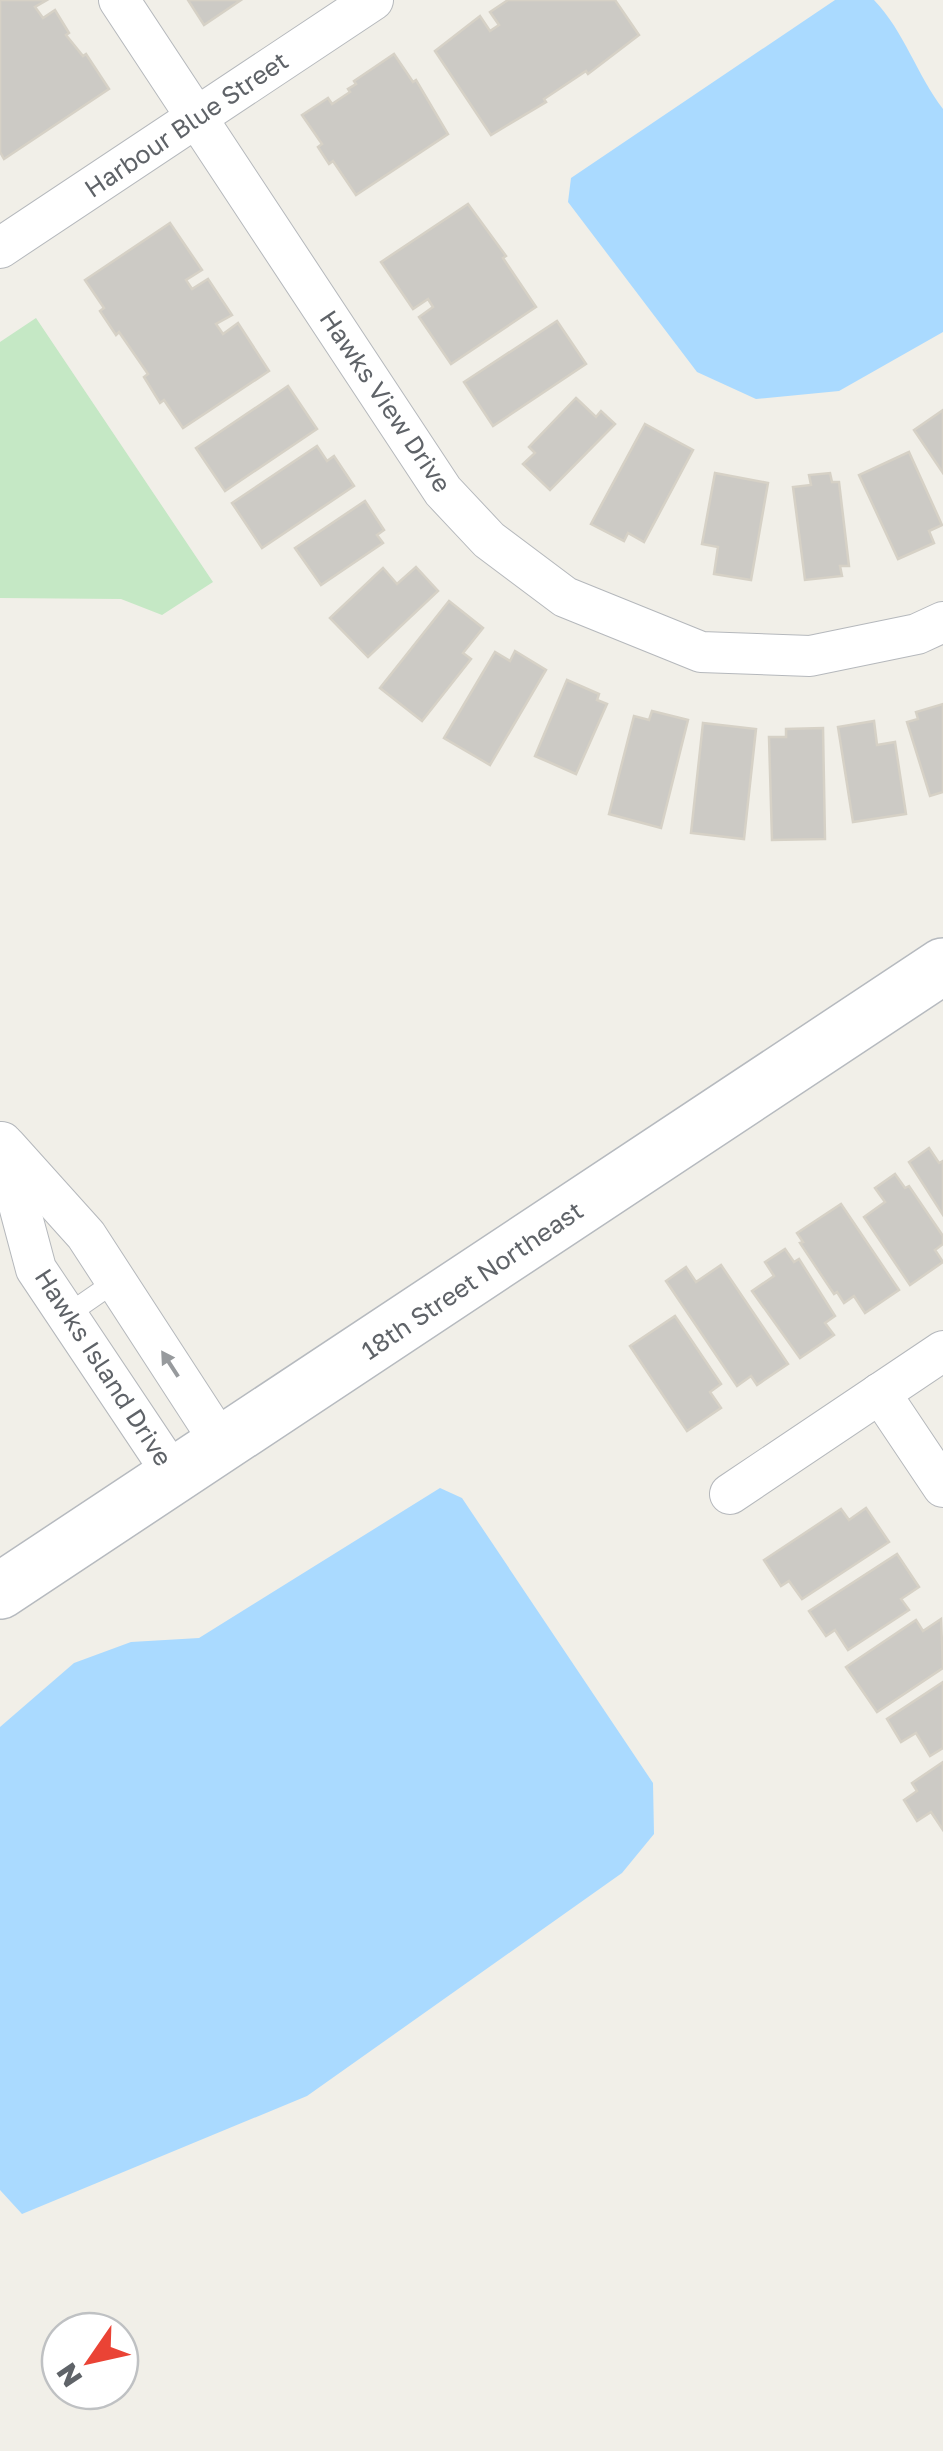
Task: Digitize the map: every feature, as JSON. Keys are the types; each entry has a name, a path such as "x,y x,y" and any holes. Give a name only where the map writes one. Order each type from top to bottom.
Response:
{"street":[{"name":"Hawks View Drive","path":"119,0 443,491 489,540 564,597 700,652 810,656 917,634 943,622"},
{"name":"Harbour Blue Street","path":"0,248 372,0"},
{"name":"18th Street Northeast","path":"0,1591 943,966"},
{"name":"Hawks Island Drive","path":"1,1140 86,1235 223,1446"},
{"name":"Hawks Island Drive","path":"1,1140 36,1269 176,1477"},
{"path":"730,1494 943,1351"},
{"path":"880,1394 943,1488"}],"lane":[{"path":"66,1315 116,1281"}],"green space":[{"path":"36,318 213,582 162,615 121,599 0,598 0,342"}],"water":[{"path":"835,0 874,0 894,25 943,109 943,332 839,391 756,399 697,372 568,202 571,178"},
{"path":"440,1488 462,1498 653,1783 654,1834 622,1873 307,2096 22,2214 0,2190 0,1727 74,1663 131,1642 199,1638"}],"building":[{"path":"0,0 47,0 35,7 43,18 55,10 69,33 66,35 83,56 86,54 109,89 4,159 0,152"},
{"path":"188,0 241,0 204,25"},
{"path":"508,0 615,0 639,35 588,74 586,71 544,99 546,102 491,135 435,51 480,16 490,31 499,25 490,12"},
{"path":"394,54 413,82 416,80 448,134 356,195 333,161 329,164 318,147 322,144 302,115 328,98 332,104 350,92 354,81"},
{"path":"468,204 506,256 503,258 536,307 451,364 419,317 433,307 428,299 413,309 381,262"},
{"path":"170,223 202,270 186,280 192,289 208,279 232,315 216,324 223,334 238,323 269,371 183,428 164,400 160,403 144,377 148,374 119,332 116,335 85,280"},
{"path":"557,321 586,364 493,426 464,382"},
{"path":"288,386 317,429 225,491 196,448"},
{"path":"576,398 596,417 601,411 615,424 550,490 523,464 535,453 529,447"},
{"path":"943,410 943,473 914,430"},
{"path":"645,424 693,450 644,542 628,533 624,541 591,524"},
{"path":"317,446 327,461 334,456 354,486 262,548 232,503"},
{"path":"909,452 942,525 929,531 934,543 898,559 859,475"},
{"path":"715,473 768,483 751,580 714,574 718,547 702,544"},
{"path":"830,473 832,482 839,482 849,566 840,566 842,576 805,580 793,487 811,485 809,475"},
{"path":"365,501 384,530 377,535 383,543 321,585 295,548"},
{"path":"416,567 438,591 368,657 330,618 383,568 397,584"},
{"path":"449,601 483,628 463,653 471,659 422,721 380,688"},
{"path":"515,651 546,670 490,765 444,738 495,652 510,661"},
{"path":"567,680 599,694 597,700 607,704 576,774 535,756"},
{"path":"943,704 943,792 930,796 907,722 918,719 916,712"},
{"path":"652,711 688,720 661,828 609,814 634,716 649,720"},
{"path":"874,721 877,745 895,742 906,814 853,822 838,727"},
{"path":"703,723 756,729 744,839 691,833"},
{"path":"823,728 825,839 772,840 769,737 786,737 786,729"},
{"path":"929,1148 939,1163 943,1161 943,1215 909,1162"},
{"path":"895,1174 905,1188 909,1186 943,1236 943,1244 935,1250 943,1262 910,1285 864,1217 885,1202 875,1188"},
{"path":"841,1204 899,1290 865,1313 854,1296 844,1303 837,1292 834,1294 797,1233"},
{"path":"785,1249 794,1262 799,1259 835,1316 825,1323 834,1335 800,1358 752,1291 774,1276 765,1262"},
{"path":"721,1265 788,1364 757,1385 751,1376 737,1386 666,1281 686,1267 696,1282"},
{"path":"675,1316 721,1384 710,1392 721,1408 687,1431 630,1346"},
{"path":"866,1508 889,1542 802,1599 789,1581 781,1586 764,1560 841,1509 849,1520"},
{"path":"897,1554 919,1587 901,1599 909,1610 848,1650 835,1630 826,1636 809,1611"},
{"path":"941,1619 943,1668 877,1712 846,1667 916,1620 923,1631"},
{"path":"943,1682 943,1748 930,1756 916,1733 901,1742 887,1719"},
{"path":"943,1762 943,1830 931,1812 917,1821 904,1800 917,1791 912,1783"}]}
